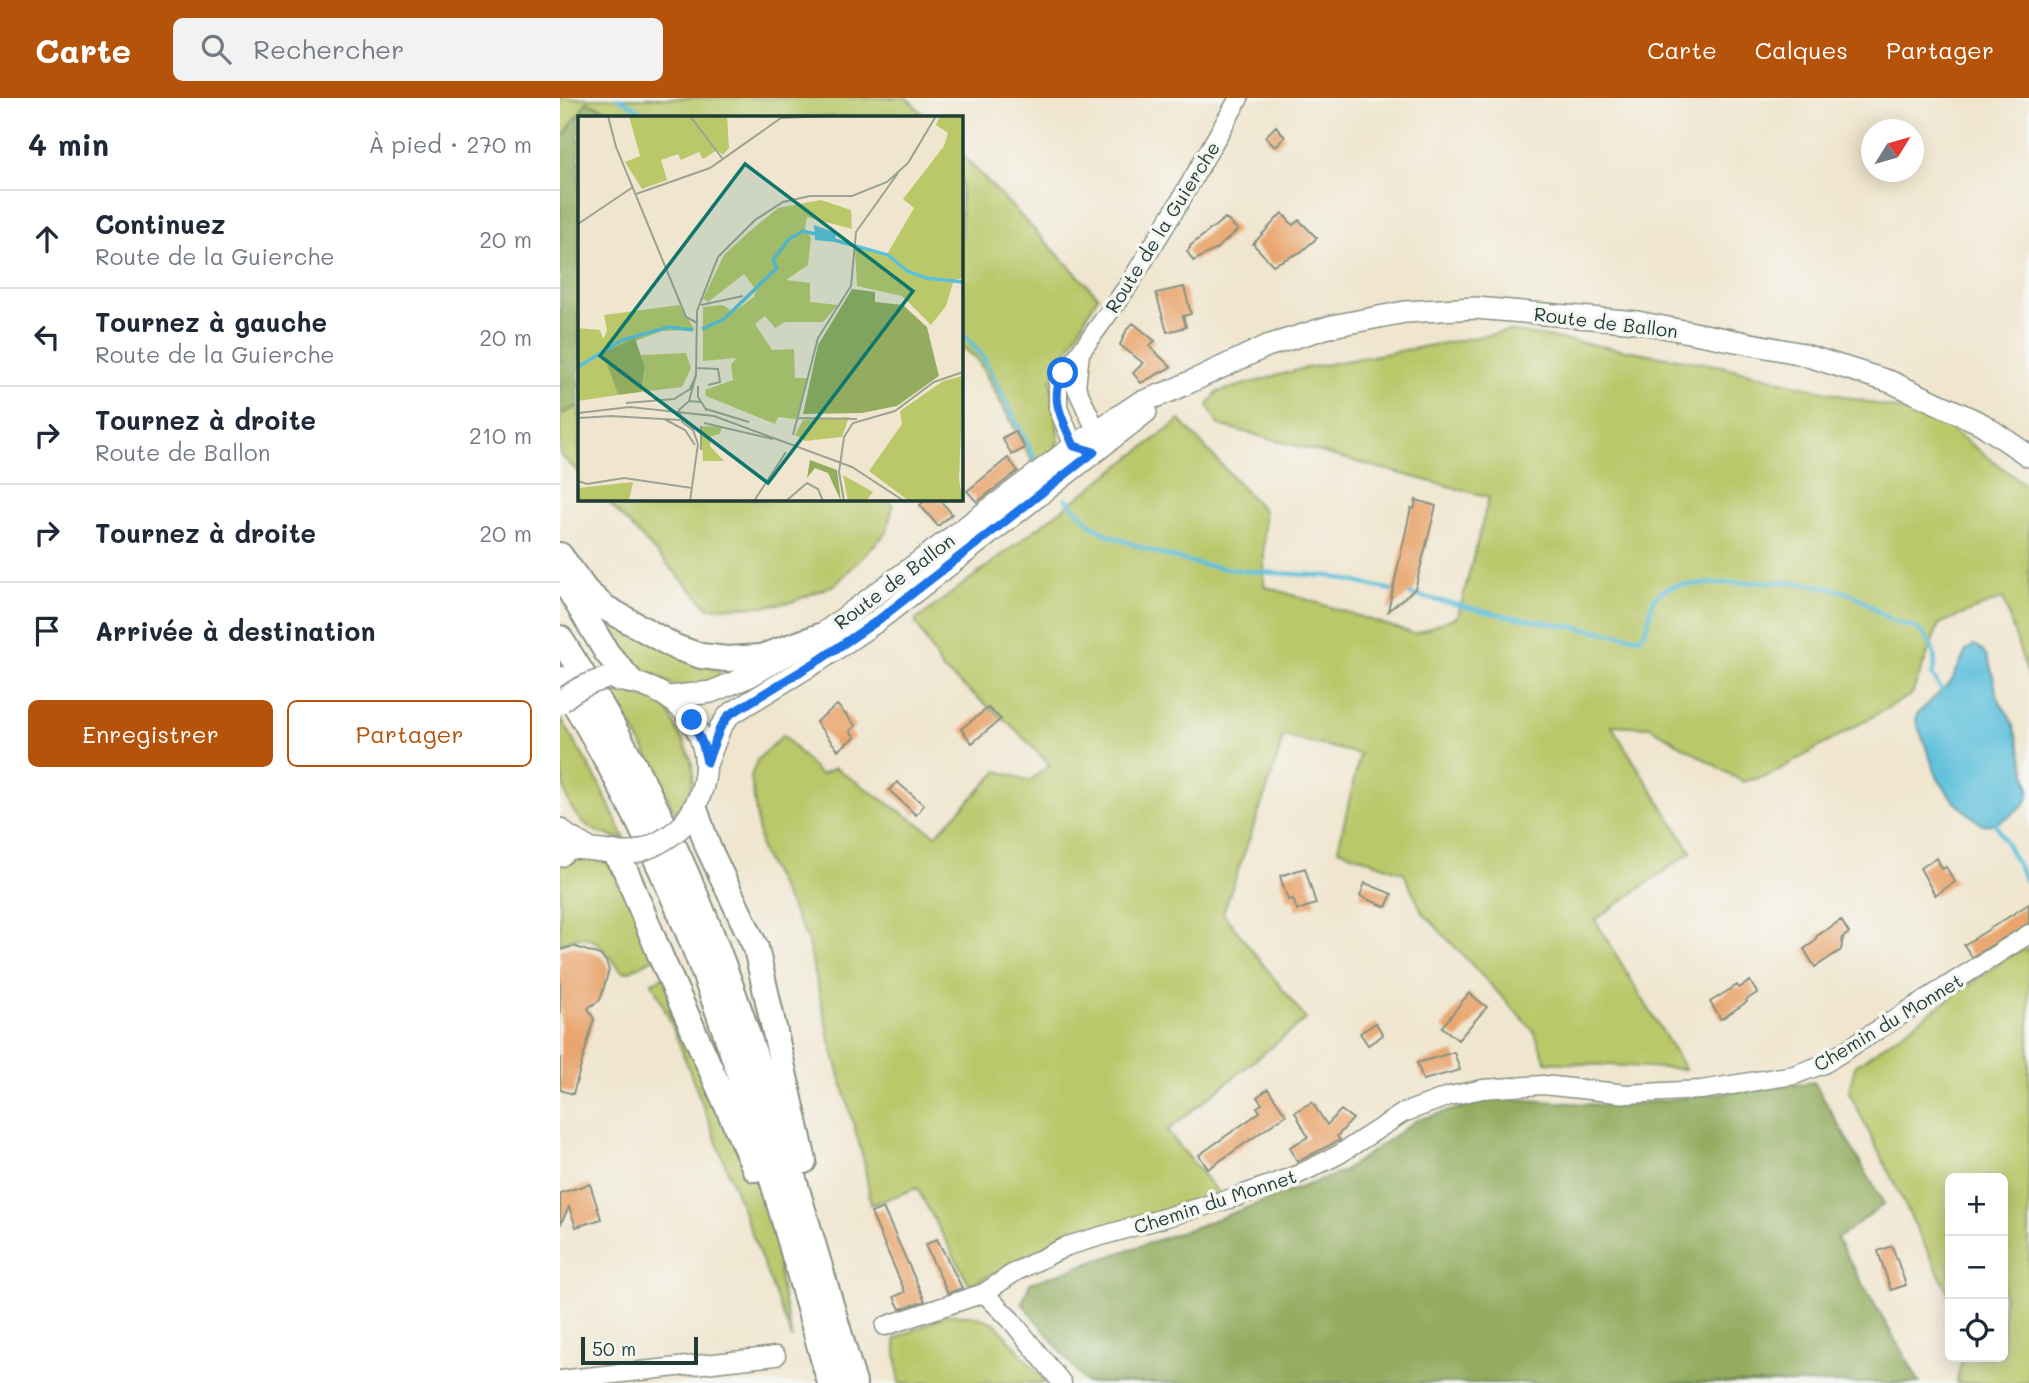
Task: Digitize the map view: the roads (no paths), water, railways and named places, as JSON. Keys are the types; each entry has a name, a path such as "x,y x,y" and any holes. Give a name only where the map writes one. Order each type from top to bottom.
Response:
{"highway":[{"path":"560,555 586,591 604,607 675,647 701,656 727,659 761,657 820,636"},
{"path":"560,575 607,653 631,681"},
{"path":"560,638 629,757 692,887 743,1021 854,1383"},
{"path":"560,679 612,770 669,888 715,1000 754,1118 830,1383"},
{"path":"688,818 709,847 756,948 784,1065 794,1126 833,1273 826,1291"},
{"path":"623,853 625,869 664,965 750,1154 776,1234 792,1247"}],"main road":[{"name":"Route de Ballon","path":"688,818 703,786 707,762 720,728 729,715 877,621 1084,449 1096,430 1139,403 1266,346 1332,326 1405,312 1476,308 1637,322 1798,353 1891,382 1983,424 2029,456"},
{"name":"Route de Ballon","path":"670,697 711,692 750,676 820,636 1084,449 1173,390"},
{"path":"560,703 566,696 588,683 604,679 631,681 652,687 670,697 692,720 707,762"},
{"path":"560,856 570,848 623,853 649,849 669,838 688,818"},
{"path":"560,829 588,848"}],"street":[{"name":"Route de la Guierche","path":"1084,449 1058,408 1058,383 1128,286 1240,98"},
{"name":"Route de la Guierche","path":"1080,353 1076,387 1096,430"},
{"name":"Chemin du Monnet","path":"885,1326 984,1293 1015,1272 1067,1246 1236,1198 1297,1175 1338,1155 1403,1113 1449,1096 1483,1089 1543,1085 1627,1094 1701,1090 1794,1075 1824,1065 2029,934"},
{"path":"984,1293 1011,1320 1062,1383"},
{"path":"560,1380 776,1356"}],"water":[{"path":"1974,645 1988,660 1999,700 2012,723 2025,766 2029,794 2024,804 2008,817 1987,825 1982,825 1954,801 1938,779 1916,721 1917,714 1951,682 1966,651"}],"waterway":[{"path":"619,98 649,116"},
{"path":"962,333 983,357 1036,461"},
{"path":"1066,499 1092,525 1108,535 1198,564 1244,571 1329,576 1507,616 1640,638 1649,621 1653,600 1666,589 1679,585 1768,582 1835,589 1855,596 1891,620 1914,627 1922,633 1933,650 1935,662 1932,675 1944,694"},
{"path":"1993,819 2029,886"}]}
